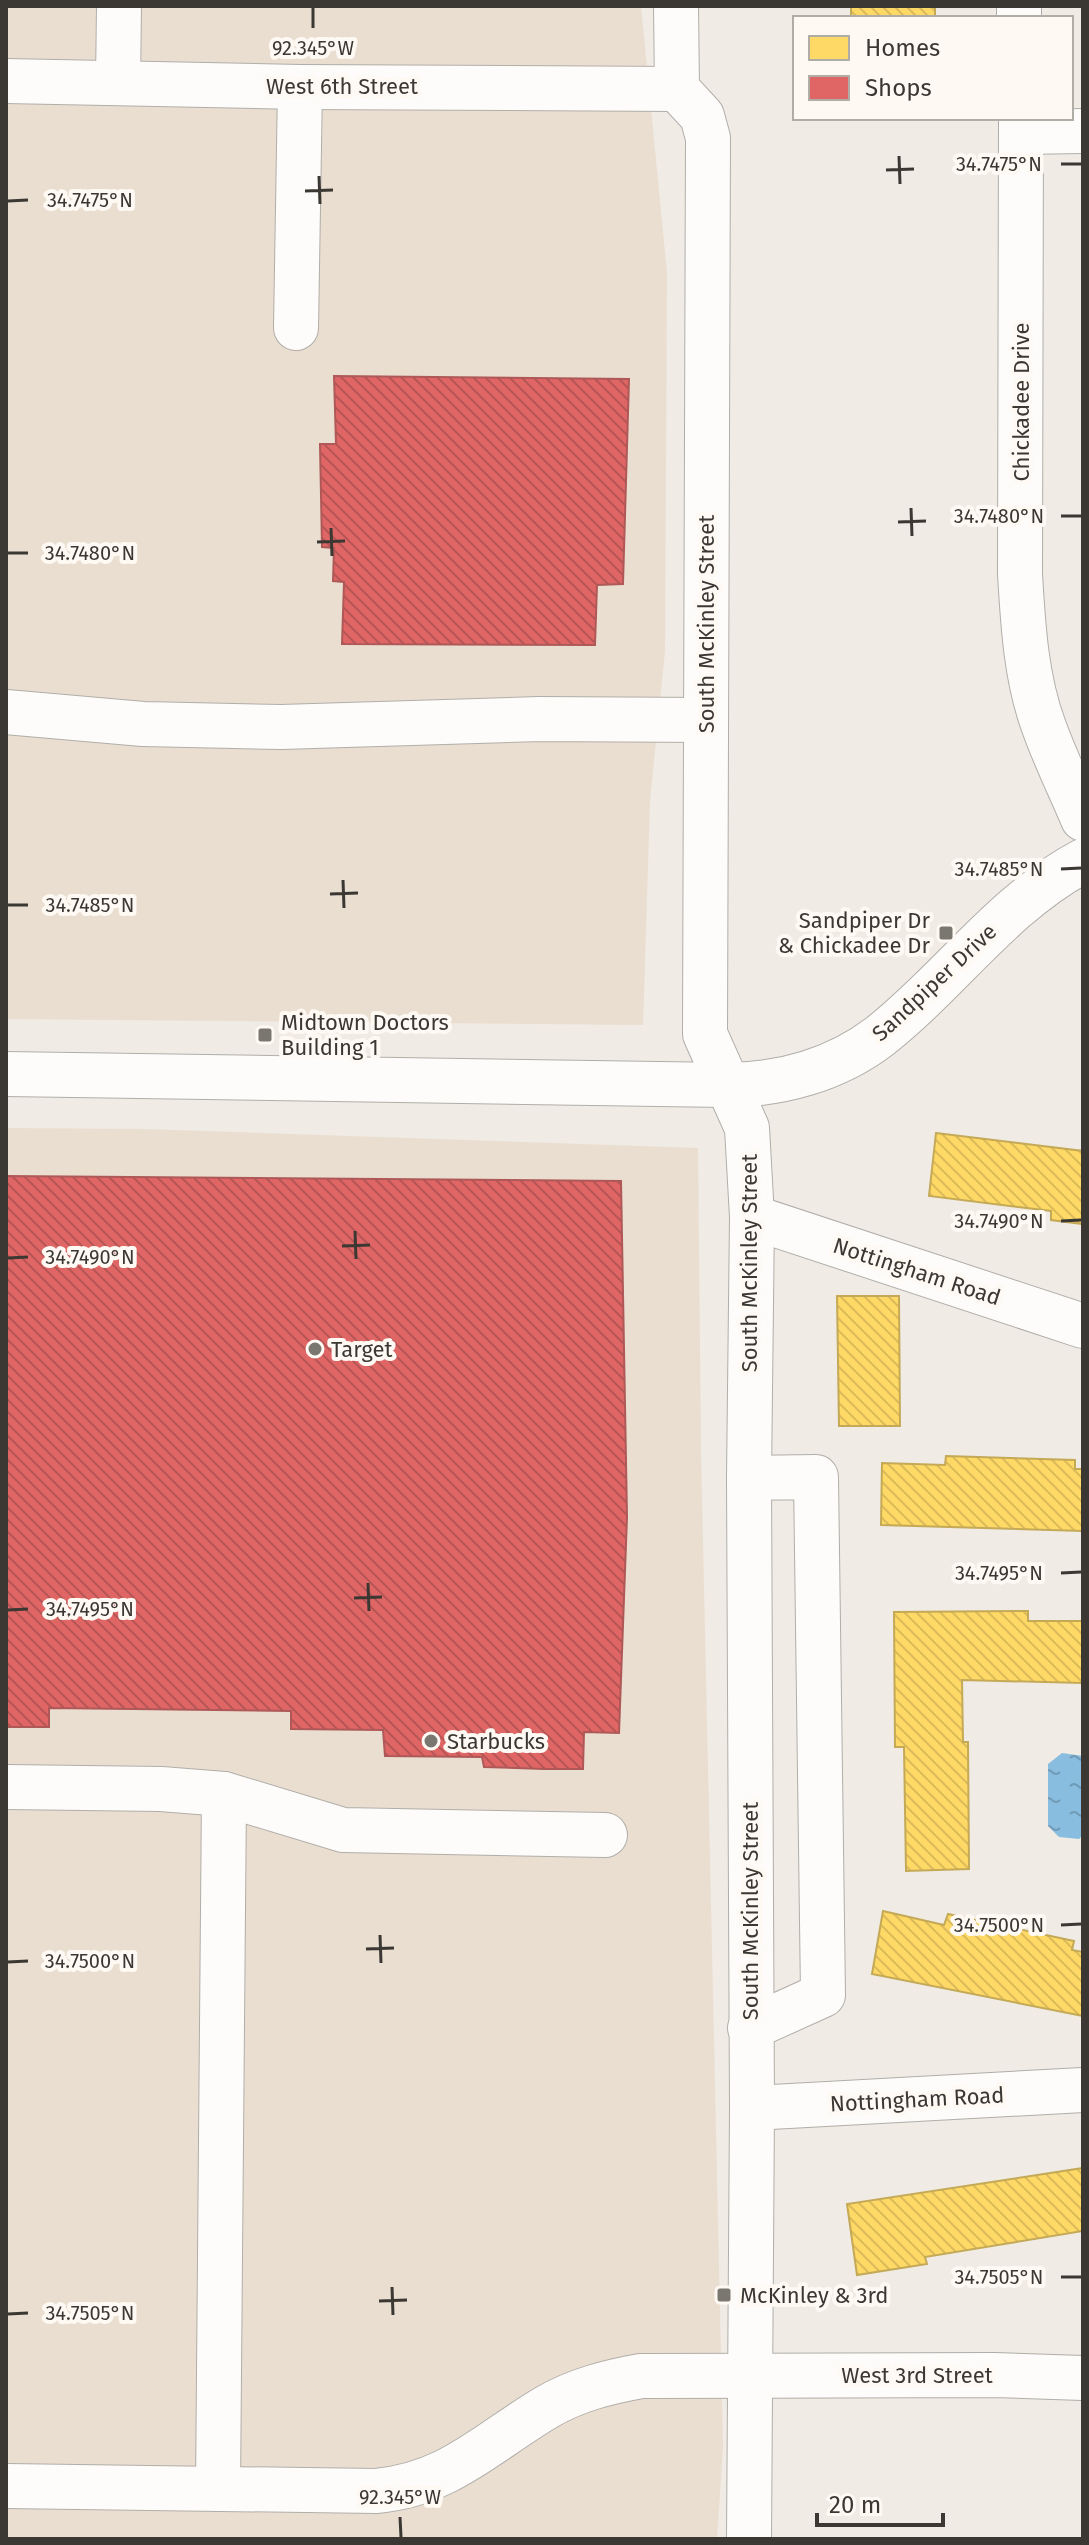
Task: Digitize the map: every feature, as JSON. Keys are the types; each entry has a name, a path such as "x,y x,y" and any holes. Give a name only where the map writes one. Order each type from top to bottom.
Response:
{"street":[{"path":"118,83 119,6"},
{"path":"676,6 677,89"},
{"name":"West 6th Street","path":"6,81 300,87 677,89"},
{"path":"296,328 300,87"},
{"name":"South McKinley Street","path":"677,89 702,116 708,138 705,1034 747,1128 752,1217 749,1478 752,2108 749,2539"},
{"path":"1022,125 1083,131"},
{"name":"Chickadee Drive","path":"1022,125 1022,623 1029,672 1043,726 1083,819"},
{"path":"6,712 143,724 281,727 539,719 706,720"},
{"name":"Sandpiper Drive","path":"6,1074 726,1085 760,1085 788,1080 818,1069 879,1037 1026,897 1083,861"},
{"name":"Nottingham Road","path":"752,1217 1083,1326"},
{"path":"749,1478 816,1477 823,1995 750,2028"},
{"path":"6,1787 161,1789 224,1794 343,1830 605,1835"},
{"path":"218,2489 224,1794"},
{"name":"Nottingham Road","path":"752,2108 1083,2090"},
{"name":"West 3rd Street","path":"6,2486 399,2489 445,2473 577,2392 641,2376 1083,2378"}],"shaded area":[{"path":"6,6 641,6 667,273 665,651 650,801 643,1025 6,1019"},
{"path":"6,1128 144,1129 698,1148 701,1451 723,2448 717,2539 6,2539"}],"water":[{"path":"1062,1753 1083,1756 1083,1835 1079,1839 1059,1837 1048,1826 1048,1764"}],"building: Homes":[{"path":"851,6 935,6 935,16 851,16"},
{"path":"936,1133 1083,1151 1083,1224 1051,1220 1051,1211 929,1196"},
{"path":"837,1296 899,1296 900,1426 839,1426"},
{"path":"946,1456 1075,1460 1075,1469 1083,1469 1083,1531 881,1525 882,1463 945,1465"},
{"path":"1028,1611 1028,1621 1083,1621 1083,1683 962,1680 963,1742 968,1742 969,1869 906,1871 904,1747 895,1747 894,1612"},
{"path":"883,1911 944,1925 948,1914 1074,1941 1072,1950 1083,1952 1083,2016 872,1974"},
{"path":"1083,2168 1083,2231 925,2257 927,2264 857,2275 847,2204"}],"building: Shops":[{"path":"334,376 629,379 623,584 597,585 595,645 342,644 344,582 333,581 334,548 322,547 320,444 336,444"},
{"name":"Target","path":"6,1176 621,1181 627,1517 619,1733 584,1732 583,1769 544,1769 484,1767 482,1757 385,1756 383,1730 291,1729 291,1711 49,1708 49,1727 6,1727"}],"place":[{"name":"Sandpiper Dr & Chickadee Dr","path":"946,933"},
{"name":"Midtown Doctors Building 1","path":"265,1035"},
{"name":"Target","path":"315,1349"},
{"name":"Starbucks","path":"431,1741"},
{"name":"McKinley & 3rd","path":"724,2295"}]}
